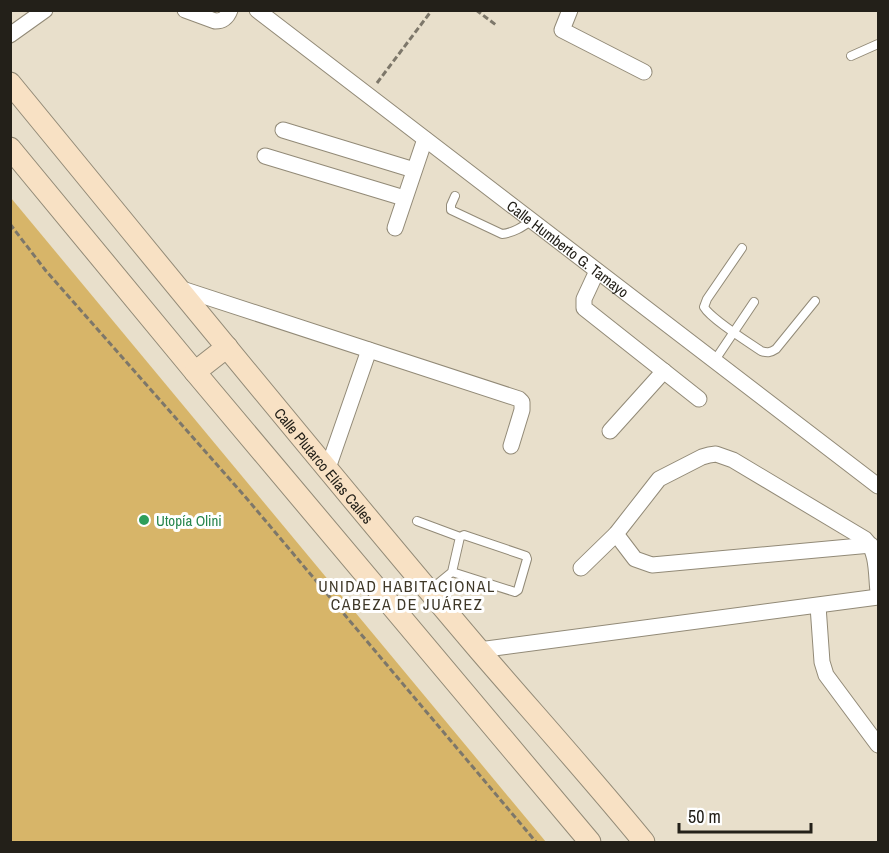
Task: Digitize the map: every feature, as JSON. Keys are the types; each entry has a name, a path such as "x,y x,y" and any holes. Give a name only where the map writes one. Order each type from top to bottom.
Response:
{"street":[{"path":"10,35 45,10"},
{"path":"185,10 220,21 225,19 230,10"},
{"name":"Calle Humberto G. Tamayo","path":"257,10 879,486"},
{"path":"570,10 562,30 644,72"},
{"name":"Calle Plutarco Elías Calles","path":"10,83 479,650 604,793 644,843"},
{"path":"283,130 414,170"},
{"path":"395,228 425,139"},
{"path":"10,148 590,843"},
{"path":"265,156 404,198"},
{"path":"597,271 584,299 584,308 699,399"},
{"path":"178,288 519,399 522,402 522,410 511,446"},
{"path":"195,372 227,347"},
{"path":"328,468 369,350"},
{"path":"610,431 664,371"},
{"path":"479,650 819,606 879,595 874,554 871,545 865,539 733,460 716,454 702,456 659,479 616,534 581,568"},
{"path":"616,534 635,559 652,565 871,545"},
{"path":"819,606 822,662 826,675 879,745"}],"lane":[{"path":"851,56 879,44"},
{"path":"455,196 451,205 452,210 502,234 518,230 531,221"},
{"path":"742,248 707,299 704,307 708,313 766,353 776,349 815,301"},
{"path":"715,360 754,302"},
{"path":"417,521 460,537 464,535 515,552 526,556 527,559 518,590 515,592 452,572"},
{"path":"430,590 452,572 460,537"}],"path":[{"path":"367,95 432,10"},
{"path":"476,10 496,25"},
{"path":"10,224 46,271 248,500 536,843"}],"shaded area":[{"name":"Utopía Olini","path":"11,198 546,842 11,842"}],"place":[{"name":"Utopía Olini","path":"144,520"}],"district":[{"name":"UNIDAD HABITACIONAL CABEZA DE JUÁREZ","path":"407,595"}]}
